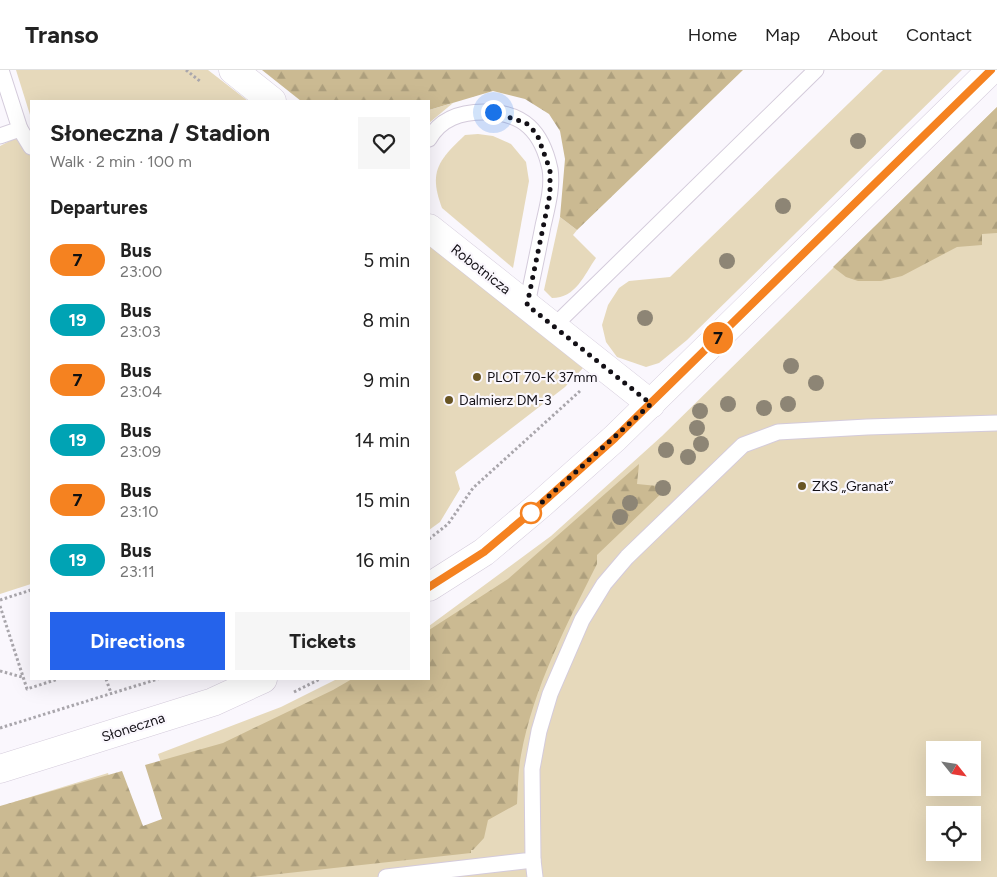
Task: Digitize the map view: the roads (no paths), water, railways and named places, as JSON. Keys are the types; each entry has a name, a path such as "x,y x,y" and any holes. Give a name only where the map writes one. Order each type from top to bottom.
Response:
{"street":[{"path":"233,70 271,100"},
{"path":"430,586 484,552 549,498 651,404 991,70"},
{"name":"Robotnicza","path":"430,229 651,404"},
{"name":"Słoneczna","path":"0,770 212,702 261,680"}],"lane":[{"path":"1,70 20,129 30,145"},
{"path":"554,326 816,70"},
{"path":"430,137 433,132 451,117 476,112 493,112 510,116 526,123 537,134 550,170 550,194 527,305"},
{"path":"0,136 20,129"},
{"path":"535,877 533,860 532,769 539,731 550,694 582,620 604,584 627,557 743,446 778,432 997,423"},
{"path":"386,877 469,873 533,860"}],"place":[{"name":"PLOT 70-K 37mm","path":"477,377"},
{"name":"Dalmierz DM-3","path":"449,400"},
{"name":"ZKS „Granat”","path":"802,486"}]}
